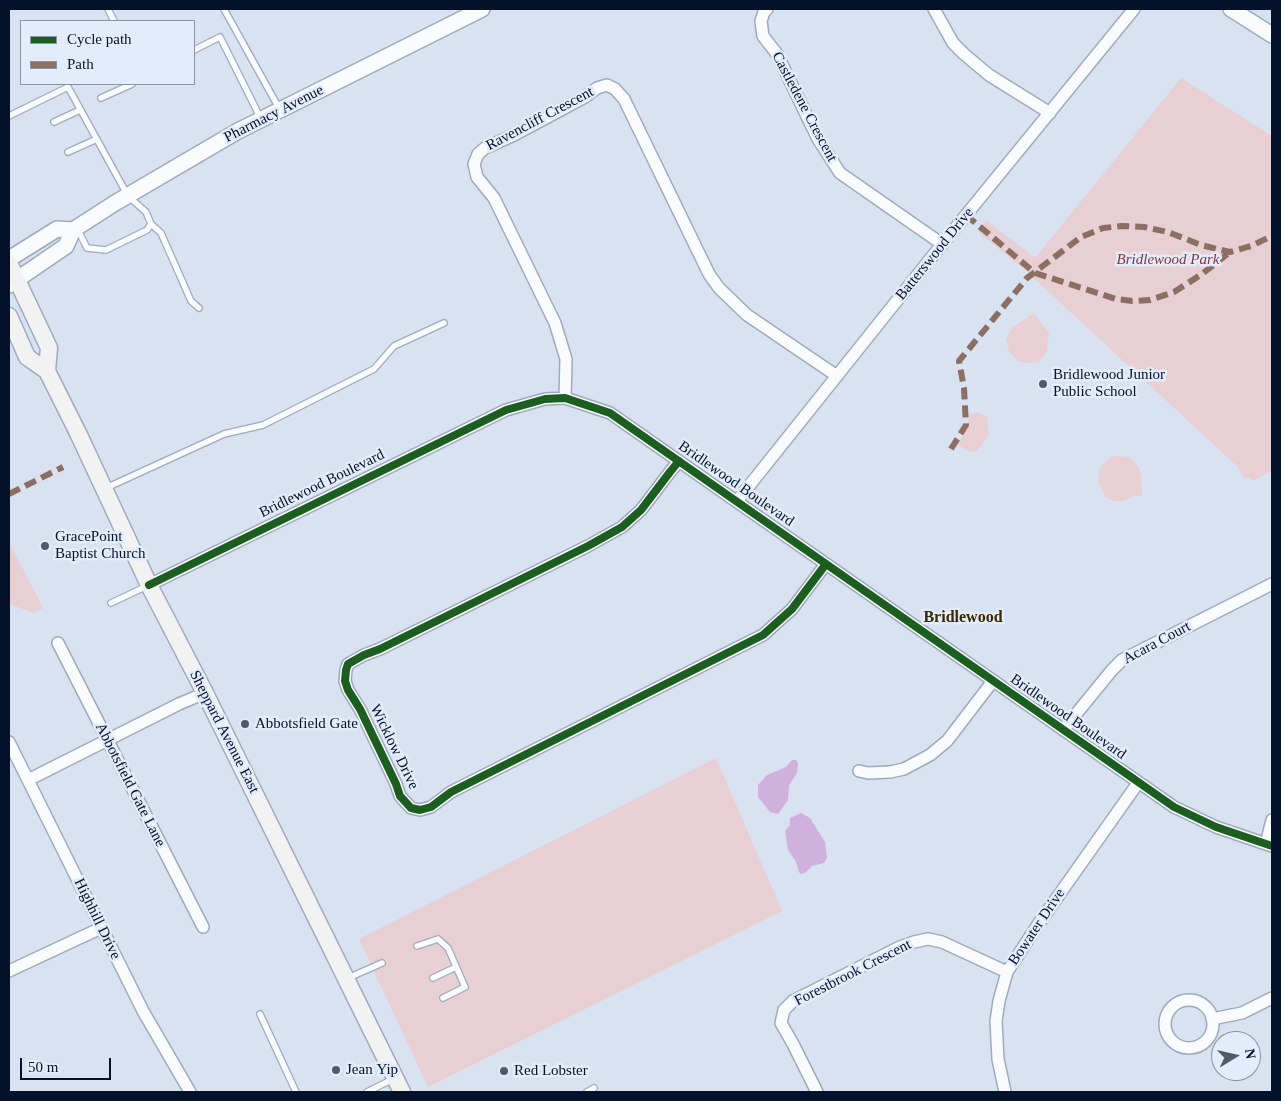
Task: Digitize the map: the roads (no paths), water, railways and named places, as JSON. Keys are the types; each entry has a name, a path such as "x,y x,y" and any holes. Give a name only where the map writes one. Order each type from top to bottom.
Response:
{"main road":[{"name":"Sheppard Avenue East","path":"9,261 13,282 49,348 47,371"},
{"name":"Sheppard Avenue East","path":"9,316 27,357 47,371 105,489 149,585 205,693 399,1085"}],"street":[{"name":"Pharmacy Avenue","path":"13,282 66,246 75,229 238,131 482,9"},
{"name":"Castledene Crescent","path":"767,9 761,21 763,36 777,54 818,139 840,173 942,244"},
{"path":"934,9 953,43 964,54 989,75 1050,113"},
{"name":"Batterswood Drive","path":"737,501 942,244 1134,9"},
{"path":"1242,11 1272,35"},
{"name":"Ravencliff Crescent","path":"565,398 566,359 555,323 494,198 478,177 474,164 478,154 485,148 585,97 597,88 607,85 615,89 624,99 709,274 719,288 747,315 837,376"},
{"name":"Pharmacy Avenue","path":"9,261 57,229 75,229"},
{"name":"Bridlewood Boulevard","path":"149,585 506,410 545,399 565,398 610,414 1174,807 1240,837 1269,845"},
{"name":"Wicklow Drive","path":"680,462 641,510 622,527 588,546 348,664 345,681 348,690 360,709 400,796 411,808 420,810 431,807 451,792 763,635 792,609 826,564"},
{"name":"Acara Court","path":"1063,730 1122,660 1272,584"},
{"name":"Abbotsfield Gate Lane","path":"58,643 203,927"},
{"path":"859,771 868,773 904,769 930,756 947,741 993,681"},
{"path":"28,780 179,704 205,693"},
{"name":"Highhill Drive","path":"9,742 143,1011 190,1092"},
{"name":"Bowater Drive","path":"1005,1092 997,1050 996,1021 999,1001 1008,972 1037,926 1138,783"},
{"path":"1269,845 1272,820"},
{"path":"9,972 101,928"},
{"name":"Forestbrook Crescent","path":"816,1092 781,1023 784,1010 793,1001 900,948 914,942 928,940 942,942 1008,972"},
{"path":"1212,1019 1242,1013 1272,998"},
{"path":"1185,1000 1199,1002 1210,1012 1212,1019 1210,1035 1205,1042 1190,1048 1174,1042 1166,1029 1166,1020 1172,1007 1185,1000"}],"lane":[{"path":"224,9 280,111"},
{"path":"195,50 220,37 262,120"},
{"path":"101,98 130,85"},
{"path":"9,116 68,86 128,196 146,212 151,224 162,233 192,301 199,308"},
{"path":"54,122 80,110"},
{"path":"68,152 97,139"},
{"path":"75,229 86,248 106,250 147,230 151,224"},
{"path":"105,489 224,434 263,426 374,369 394,346 444,323"},
{"path":"111,603 149,585"},
{"path":"417,946 438,939 448,948 465,987 443,998"},
{"path":"346,979 382,963"},
{"path":"434,978 456,966"},
{"path":"260,1014 296,1092"},
{"path":"366,1092 399,1085"},
{"path":"587,1092 594,1088"}],"place":[{"name":"Bridlewood Junior Public School","path":"1043,384"},
{"name":"GracePoint Baptist Church","path":"45,546"},
{"name":"Abbotsfield Gate","path":"245,724"},
{"name":"Jean Yip","path":"336,1070"},
{"name":"Red Lobster","path":"504,1071"}],"district":[{"name":"Bridlewood","path":"963,618"}],"park label":[{"name":"Bridlewood Park","path":"1168,260"}]}
